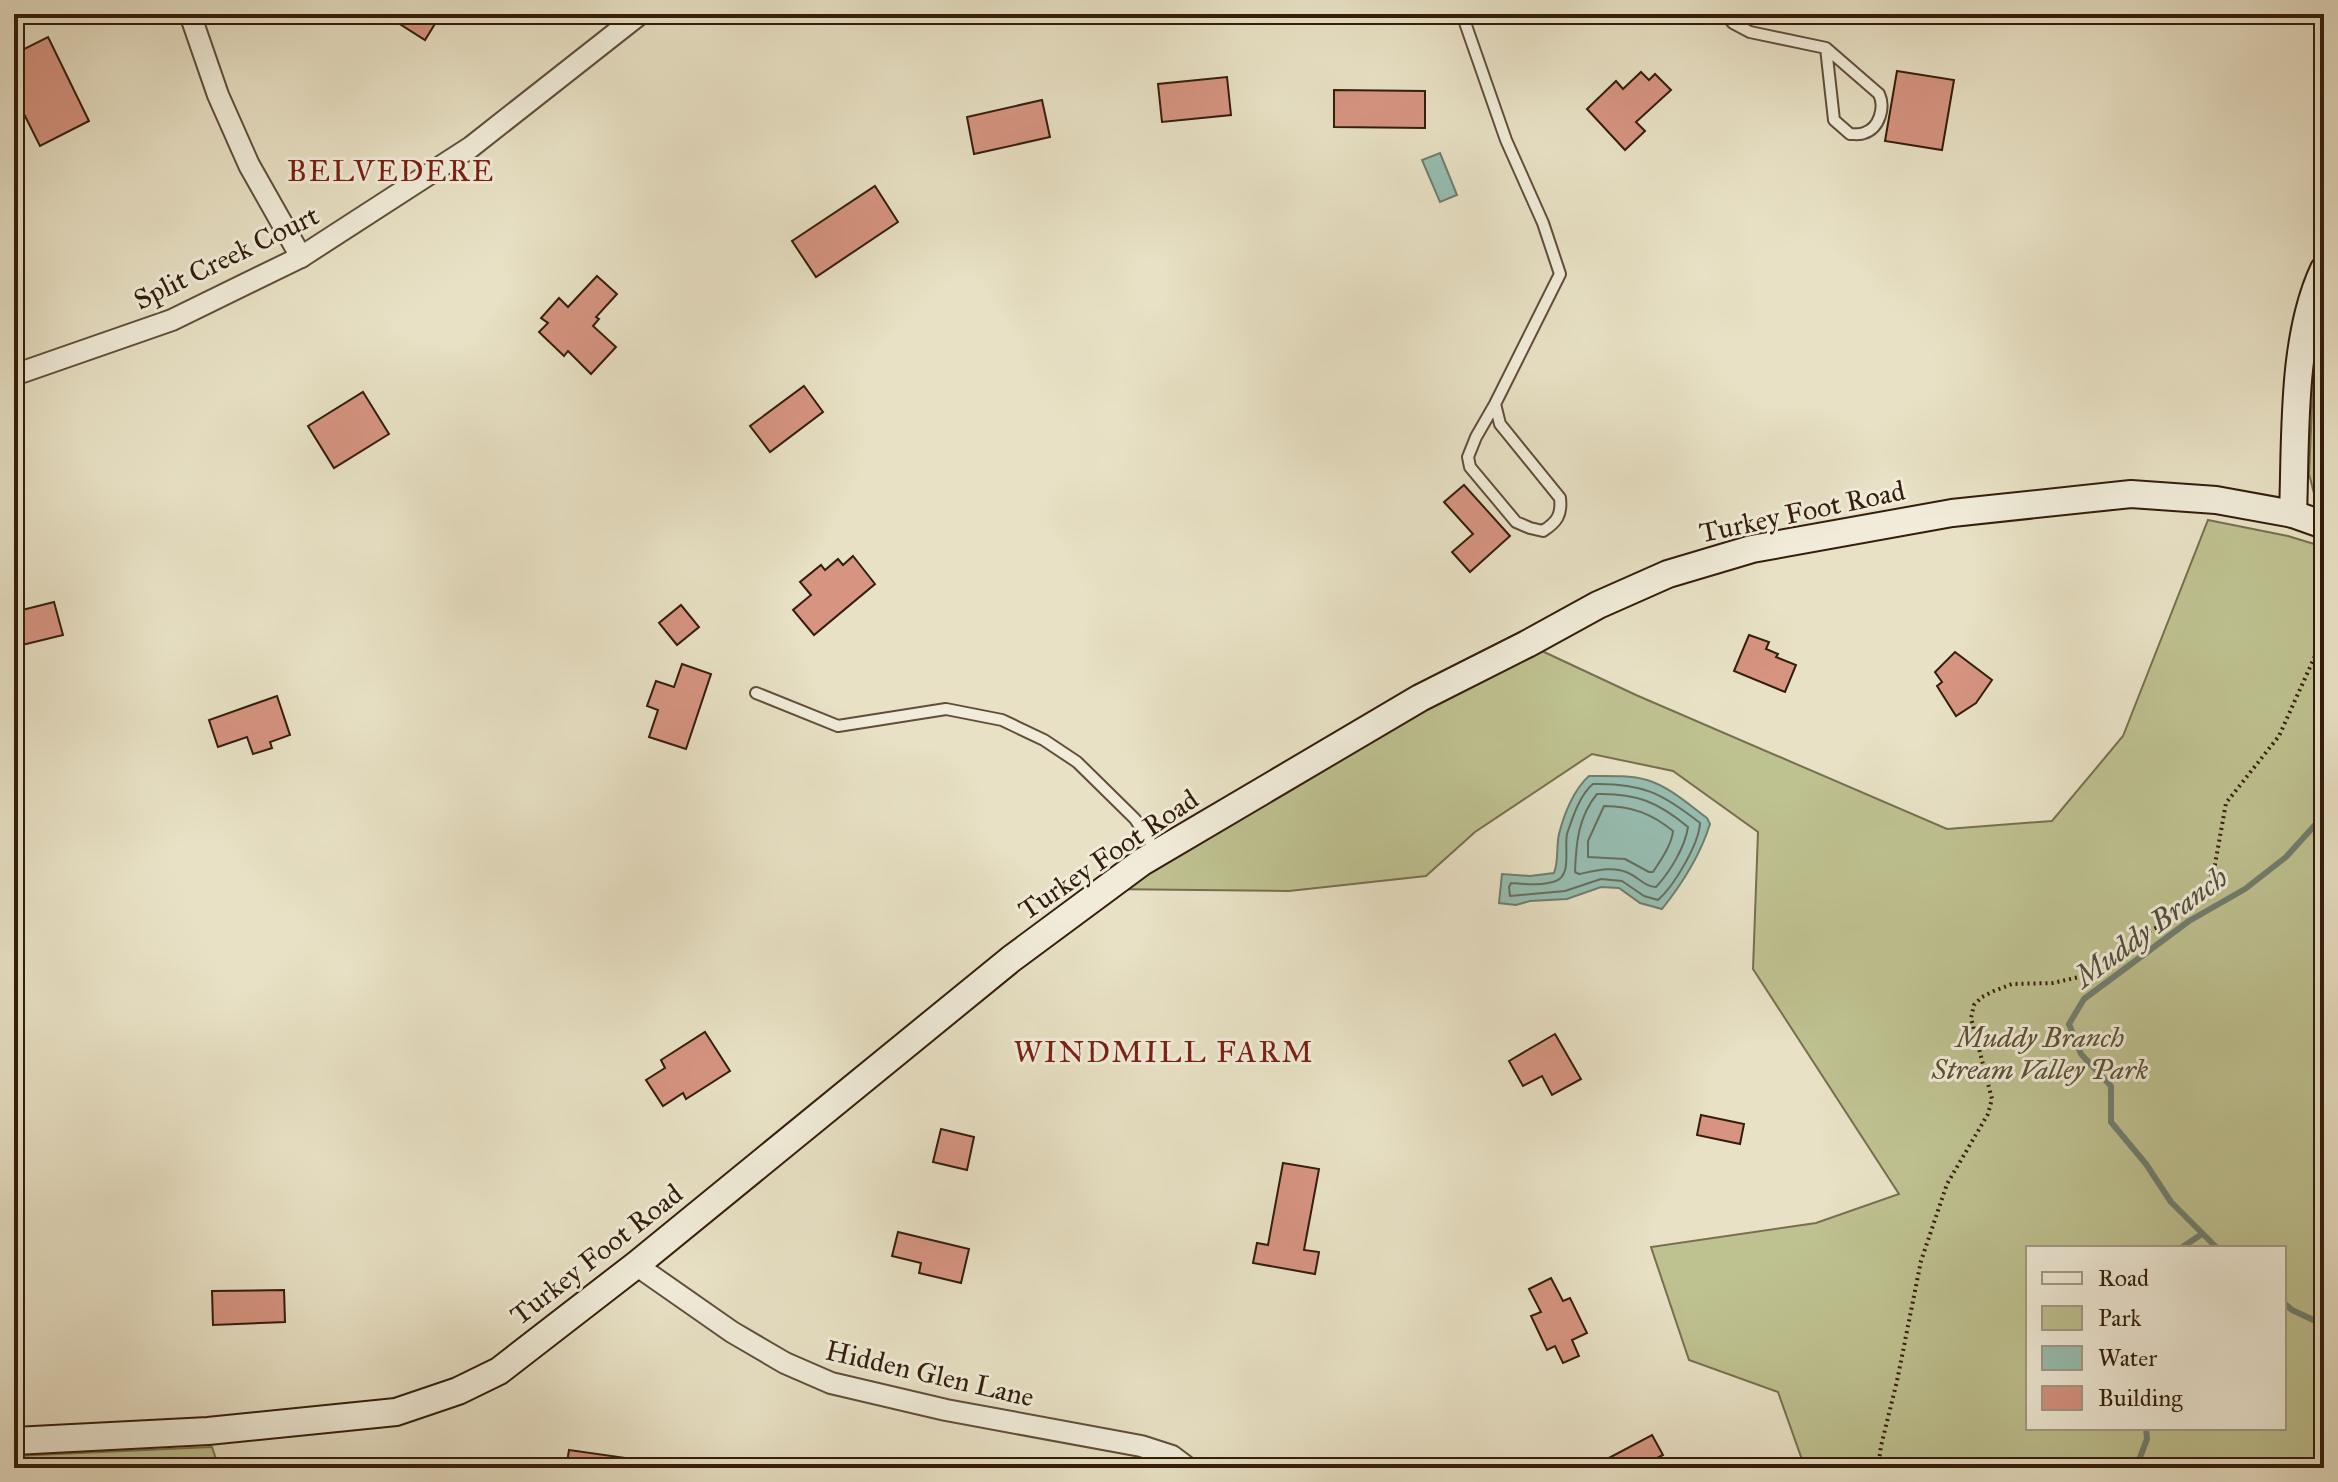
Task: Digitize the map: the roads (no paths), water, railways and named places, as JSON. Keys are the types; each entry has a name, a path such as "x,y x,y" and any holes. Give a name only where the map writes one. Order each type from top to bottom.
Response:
{"street":[{"path":"190,14 218,95 249,165 301,257"},
{"name":"Split Creek Court","path":"14,375 172,320 301,257 471,147 640,14"},
{"path":"2293,514 2299,358 2324,269"},
{"name":"Turkey Foot Road","path":"14,1441 208,1431 396,1412 458,1391 499,1371 636,1265 1011,959 1103,889 1157,853 1420,698 1598,605 1668,574 1752,549 1952,513 2131,494 2216,500 2293,514 2324,525"},
{"name":"Hidden Glen Lane","path":"636,1265 732,1332 785,1363 831,1383 946,1410 1141,1446 1172,1456 1188,1468"}],"lane":[{"path":"1462,14 1506,140 1543,223 1560,274 1468,457 1470,467 1516,522 1543,531 1556,522 1561,511 1560,498 1500,424 1495,404"},
{"path":"1725,14 1733,23 1750,32 1826,48 1879,94 1883,104 1876,124 1864,133 1850,134 1834,120 1826,48"},
{"path":"756,693 838,726 946,709 1002,720 1044,740 1077,762 1135,819 1157,853"}],"water":[{"path":"1440,153 1457,195 1440,202 1422,160"},
{"path":"1589,776 1647,780 1671,791 1707,818 1710,824 1701,847 1677,890 1662,909 1640,903 1619,888 1601,887 1567,899 1516,905 1499,903 1502,874 1530,876 1554,873 1564,818 1574,795"}],"waterway":[{"name":"Muddy Branch","path":"2215,1246 2171,1202 2146,1164 2111,1122 2111,1086 2081,1054 2069,1024 2084,999 2189,921 2245,889 2286,857 2324,811"},
{"path":"2184,1246 2202,1234"},
{"name":"Muddy Branch","path":"2286,1305 2324,1325"},
{"path":"2136,1468 2147,1439 2146,1430"}],"district":[{"name":"BELVEDERE","path":"391,171"},
{"name":"WINDMILL FARM","path":"1164,1052"}],"park label":[{"name":"Muddy Branch Stream Valley Park","path":"2040,1053"}]}
